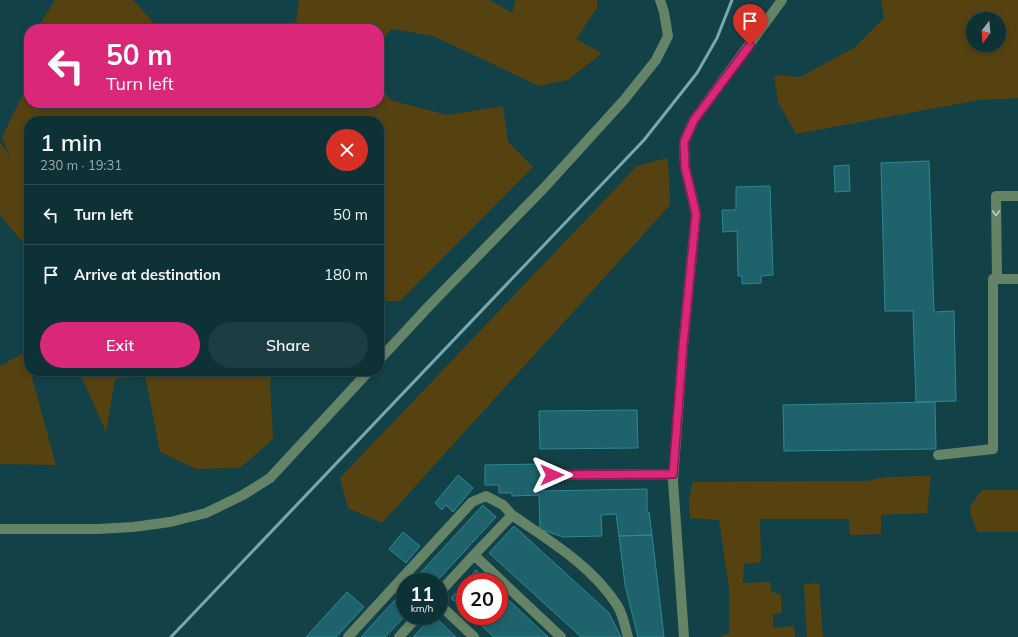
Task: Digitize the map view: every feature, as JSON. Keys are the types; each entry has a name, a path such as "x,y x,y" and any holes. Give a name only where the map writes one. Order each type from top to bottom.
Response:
{"street":[{"path":"384,355 429,306 544,188 624,100 656,60 668,36 664,12 660,0"},
{"path":"684,637 673,474 683,346 696,214 685,167 684,142 694,120 782,0"},
{"path":"997,279 996,196 1018,196"},
{"path":"938,455 993,449 993,279 1018,279"},
{"path":"0,529 98,529 132,527 170,522 206,513 243,495 270,478 364,376"},
{"path":"552,475 673,474"},
{"path":"348,637 472,502 486,496 503,505 512,516 555,545 591,573 618,606 628,637"},
{"path":"448,583 512,516"},
{"path":"474,555 561,637"},
{"path":"448,612 474,637"},
{"path":"399,637 410,625"}],"shaded area":[{"path":"55,0 133,0 154,23 154,24 40,24"},
{"path":"299,0 489,0 512,13 516,0 597,0 597,8 576,39 602,53 568,80 539,86 433,36 392,29 384,38 384,24 284,24 296,22"},
{"path":"881,0 1018,0 1018,98 979,100 796,134 778,102 774,75 800,77 854,48 884,18"},
{"path":"384,89 390,100 447,115 503,106 508,142 533,167 400,301 384,301 384,116 24,116 24,244 0,215 0,142 11,159 2,137 24,92 24,108 384,108"},
{"path":"668,158 670,205 382,523 348,508 340,478 637,166"},
{"path":"24,353 24,376 32,376 56,465 0,464 0,366"},
{"path":"79,376 145,376 115,379 106,432 83,380"},
{"path":"145,376 272,376 270,383 273,439 240,468 196,469 160,452"},
{"path":"931,476 927,513 881,515 881,534 850,535 849,519 760,519 761,562 744,564 743,583 770,582 771,592 781,594 782,613 773,614 773,628 794,626 795,637 720,637 729,633 729,588 719,520 690,518 689,499 693,482 866,481 886,477"},
{"path":"983,490 1018,490 1018,532 978,532 970,510 971,505"},
{"path":"819,583 823,637 807,637 804,584"}],"building":[{"path":"929,161 934,312 954,311 956,401 916,402 913,311 885,311 881,163"},
{"path":"849,165 850,191 835,192 834,166"},
{"path":"770,186 773,275 761,276 761,283 742,284 742,276 738,276 737,231 723,232 722,210 736,210 736,187"},
{"path":"935,402 936,449 784,451 783,405"},
{"path":"637,410 638,448 540,449 539,411"},
{"path":"540,464 541,491 647,489 647,512 649,512 652,535 619,536 616,514 601,515 602,536 563,537 540,529 539,495 512,496 512,493 499,493 499,485 485,485 485,465"},
{"path":"458,475 473,488 453,512 446,505 442,510 435,503"},
{"path":"483,505 496,517 444,573 420,573"},
{"path":"514,526 609,613 621,637 581,637 489,553"},
{"path":"403,532 420,546 406,563 389,549"},
{"path":"652,535 664,637 638,637 625,585 619,536"},
{"path":"347,592 364,607 336,637 306,637"},
{"path":"456,593 456,602 451,598"},
{"path":"396,599 396,625 385,637 361,637"},
{"path":"508,599 548,637 494,637 481,625 508,625"},
{"path":"424,625 443,625 456,637 413,637"}],"railway":[{"path":"171,637 644,140 697,73 717,38 732,0"}],"route":[{"path":"552,475 673,474 683,346 696,214 685,167 684,142 694,120 750,45"}]}
